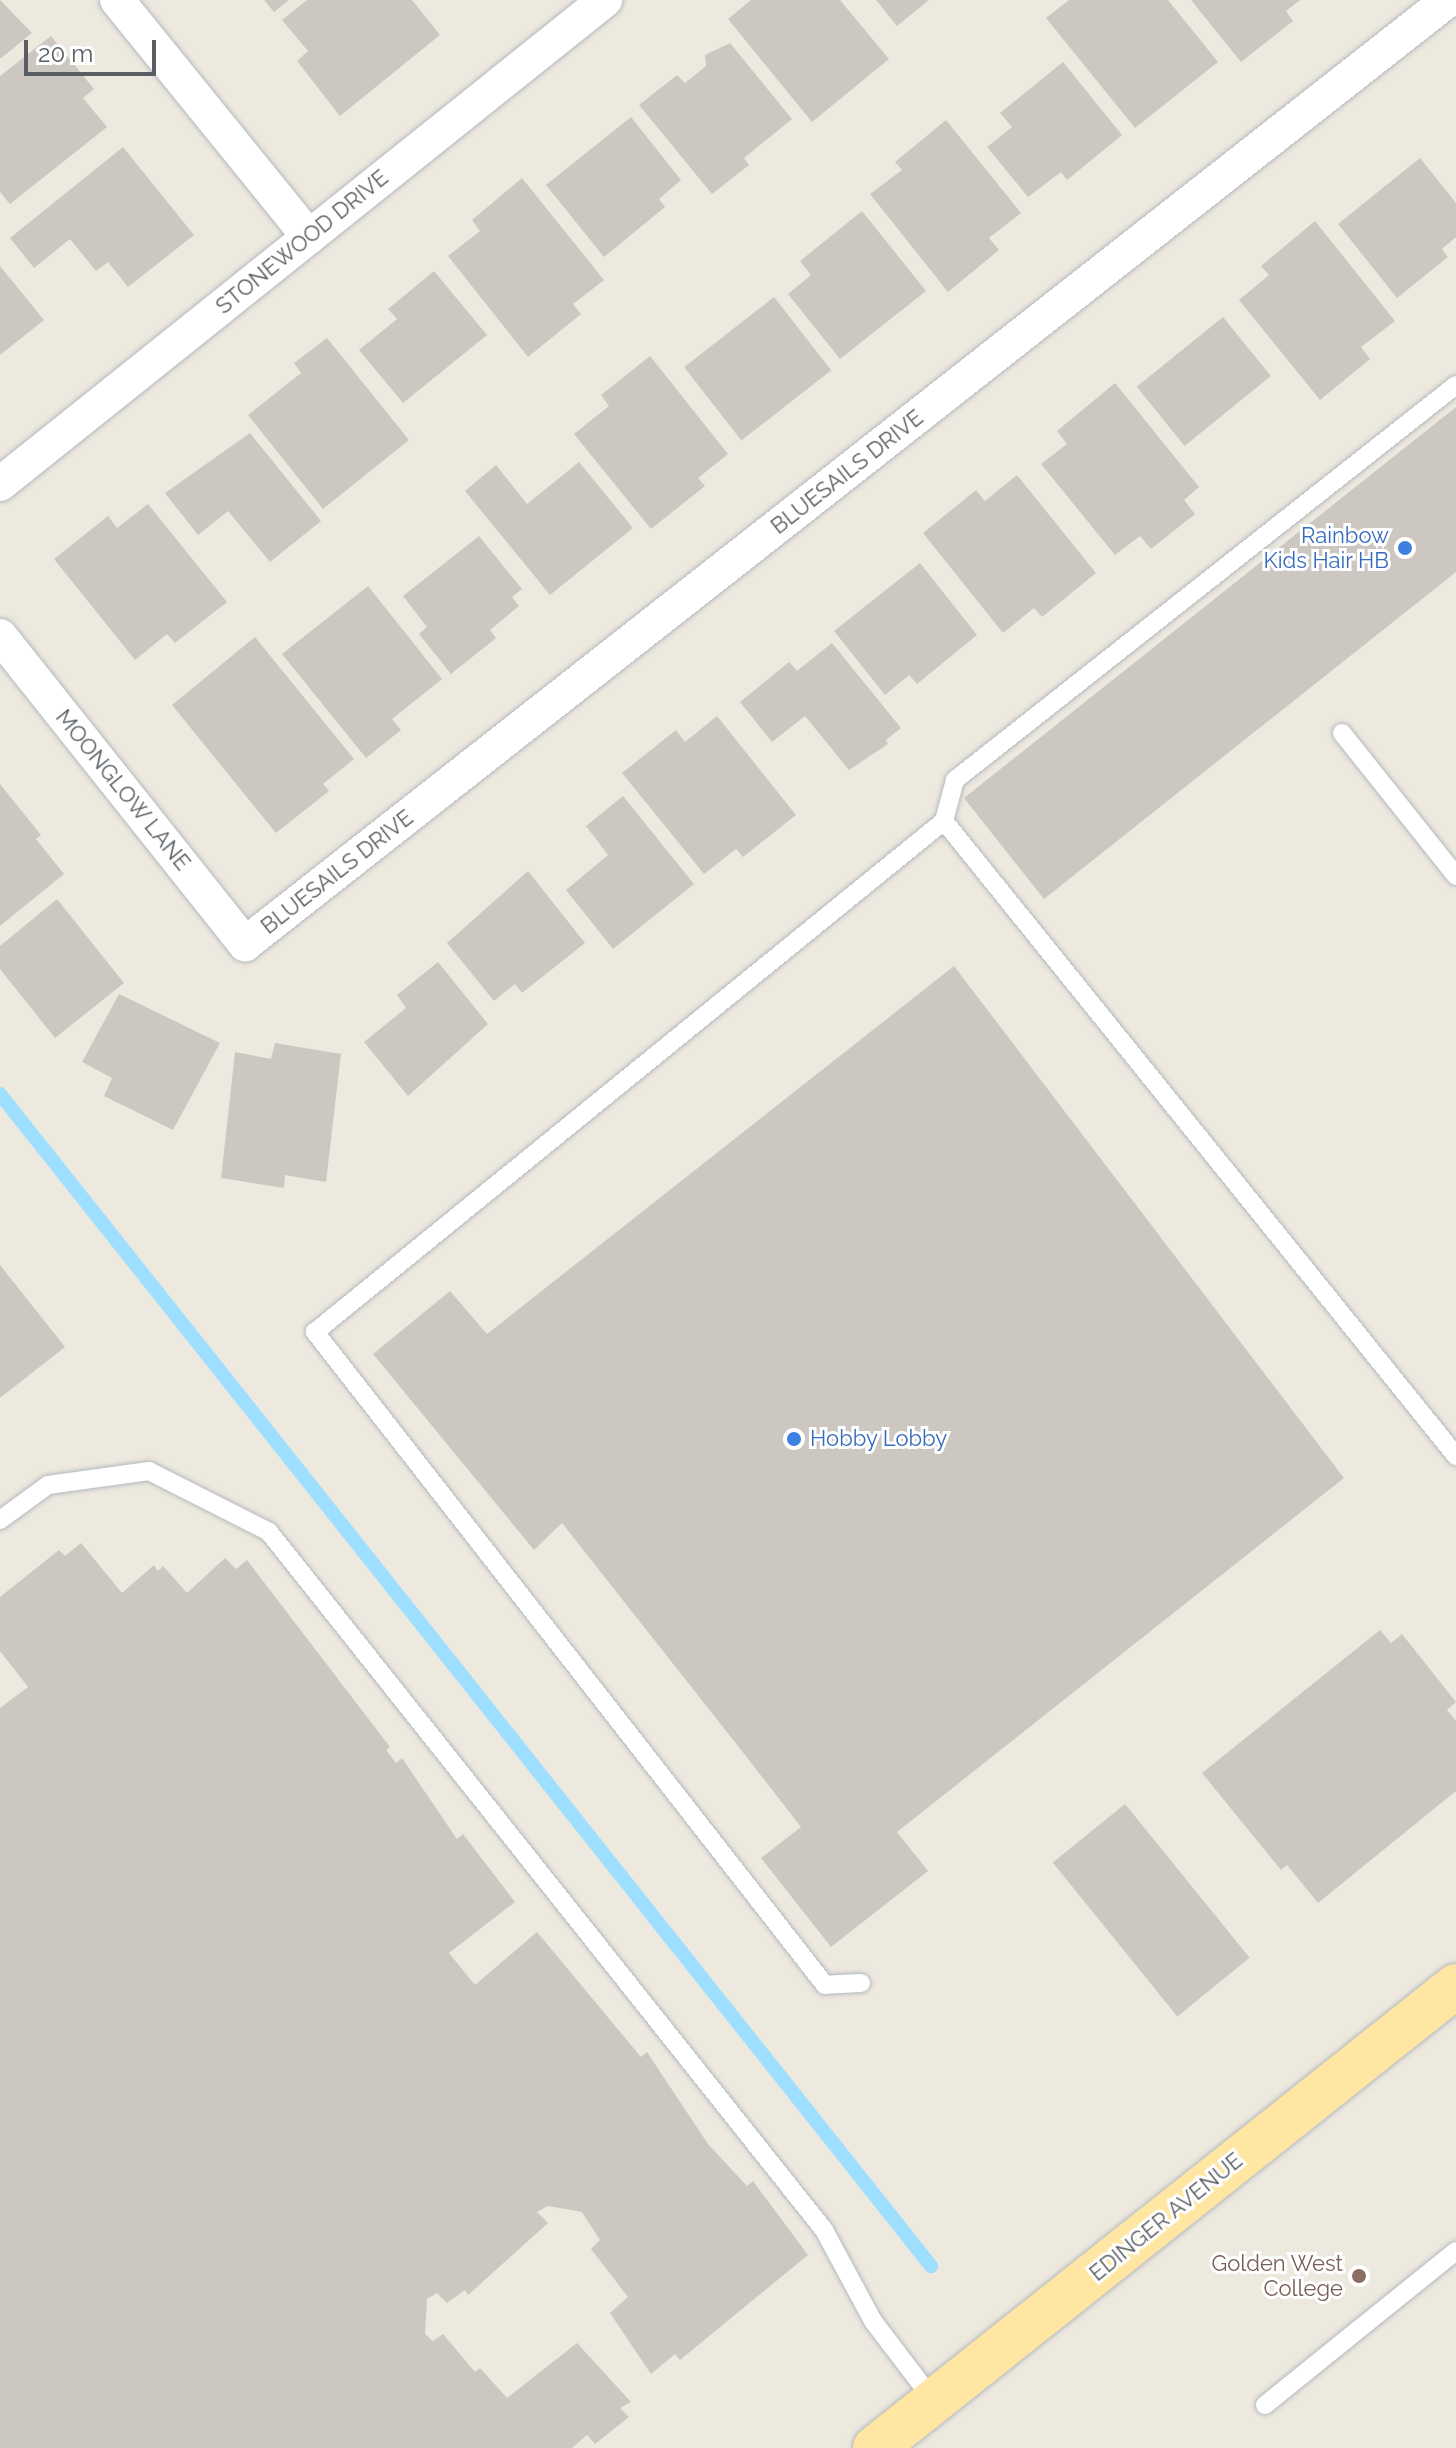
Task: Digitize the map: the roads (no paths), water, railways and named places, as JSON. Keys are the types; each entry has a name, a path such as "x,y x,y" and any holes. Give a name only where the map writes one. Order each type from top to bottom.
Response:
{"main road":[{"name":"EDINGER AVENUE","path":"875,2448 1456,1986"}],"street":[{"path":"117,0 309,237"},
{"name":"STONEWOOD DRIVE","path":"0,484 605,0"},
{"name":"BLUESAILS DRIVE","path":"245,944 1448,0"},
{"name":"MOONGLOW LANE","path":"0,636 245,944"}],"lane":[{"path":"861,1983 825,1985 315,1332 944,821 955,780 1456,385"},
{"path":"1342,733 1456,876"},
{"path":"944,821 1456,1456"},
{"path":"0,1520 48,1485 149,1471 269,1532 824,2230 873,2321 934,2401"},
{"path":"1265,2405 1456,2251"}],"waterway":[{"path":"0,1094 931,2266"}],"place":[{"name":"Rainbow Kids Hair HB","path":"1405,548"},
{"name":"Hobby Lobby","path":"794,1439"},
{"name":"Golden West College","path":"1359,2276"}]}
